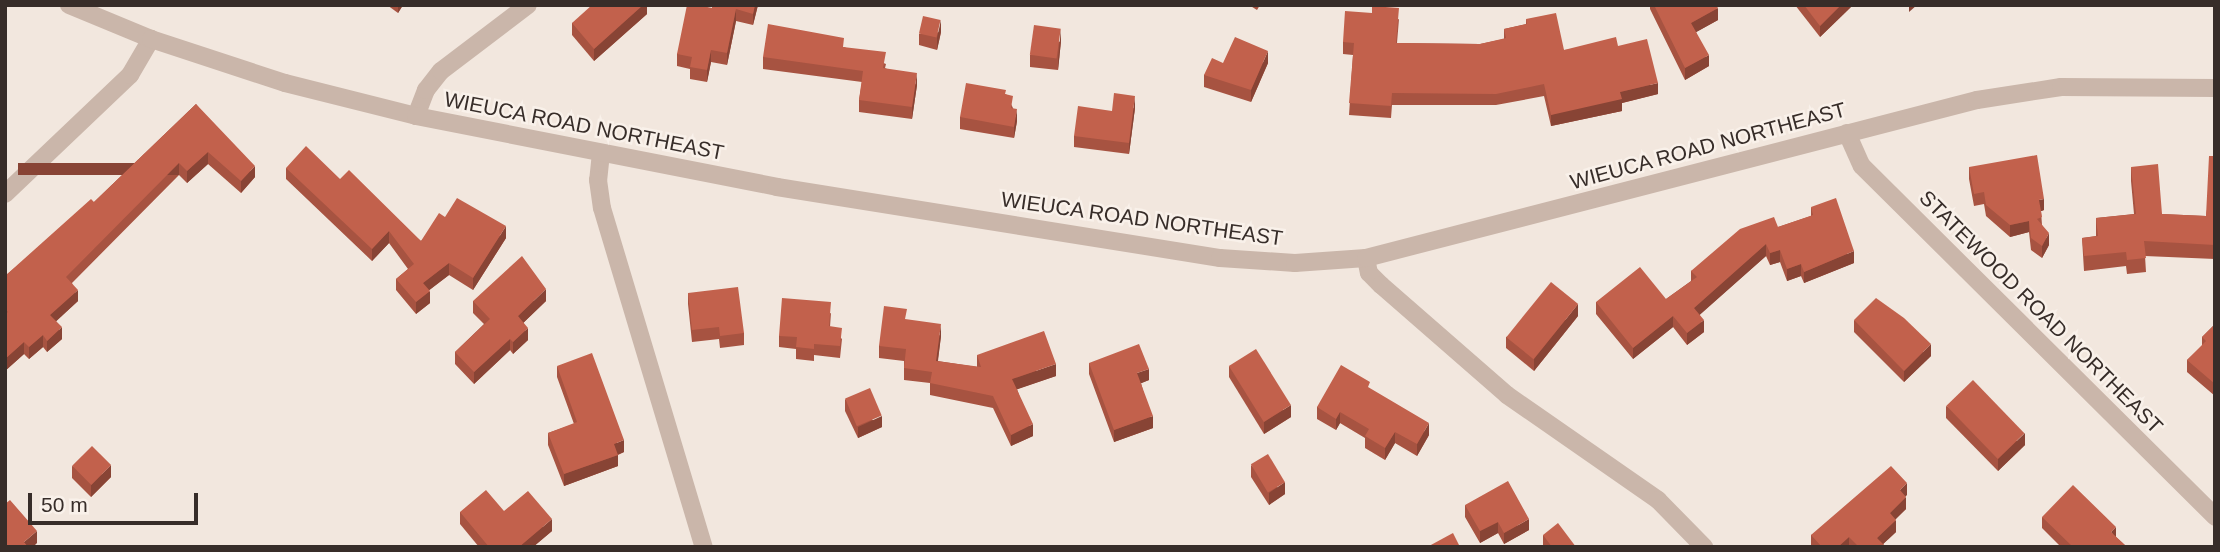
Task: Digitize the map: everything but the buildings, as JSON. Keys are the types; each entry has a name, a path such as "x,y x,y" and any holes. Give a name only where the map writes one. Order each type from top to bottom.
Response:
{"street":[{"name":"WIEUCA ROAD NORTHEAST","path":"69,5 151,39 285,83 416,116 777,187 1220,258 1294,263 1366,258 1976,100 2061,87 2215,88"},
{"path":"416,116 426,90 441,71 528,5"},
{"path":"5,194 130,75 151,39"},
{"name":"STATEWOOD ROAD NORTHEAST","path":"1847,133 1862,166 2215,517"},
{"path":"601,153 598,180 602,208 704,547"},
{"path":"1366,258 1369,273 1381,285 1507,395 1658,500 1704,547"}]}
